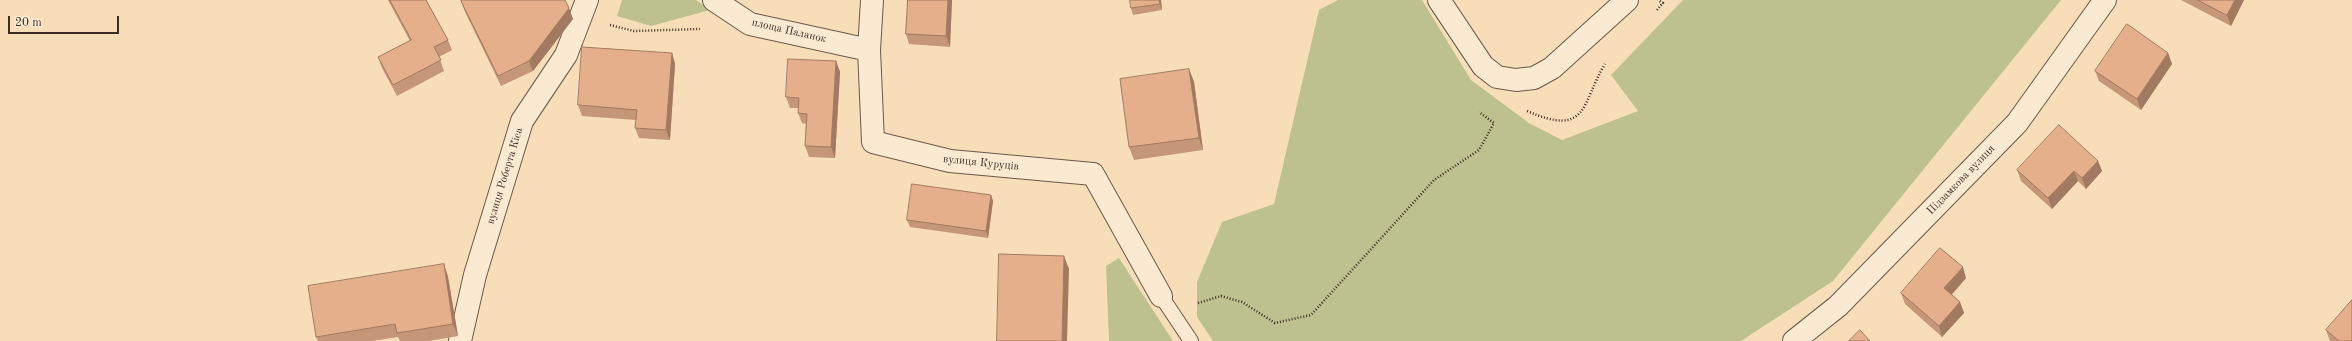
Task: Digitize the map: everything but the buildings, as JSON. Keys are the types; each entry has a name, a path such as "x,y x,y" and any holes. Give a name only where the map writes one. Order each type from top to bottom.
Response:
{"street":[{"name":"площа Паланок","path":"714,0 750,24 869,50"},
{"name":"вулиця Куруців","path":"872,0 869,50 873,142 950,161 1093,174 1166,303"},
{"path":"1439,0 1483,66 1497,77 1516,80 1534,78 1552,68 1627,0"},
{"name":"Підзамкова вулиця","path":"1794,341 1838,306 2017,123 2105,0"},
{"name":"вулиця Роберта Кіса","path":"460,341 475,275 522,121 566,55 585,7"}],"lane":[{"path":"1166,303 1191,341"}],"path":[{"path":"585,7 634,31 684,31 750,24"},
{"path":"1166,303 1221,296 1242,302 1275,323 1311,316 1434,180 1479,150 1494,122 1479,112"}],"green space":[{"path":"622,0 696,0 710,10 651,26 617,16"},
{"path":"1338,0 1422,0 1471,80 1529,123 1562,140 1638,111 1611,75 1683,0 2061,0 1833,281 1741,341 1213,341 1197,317 1197,282 1222,222 1274,204 1319,10"},
{"path":"1119,258 1173,341 1109,341 1106,266"}]}
